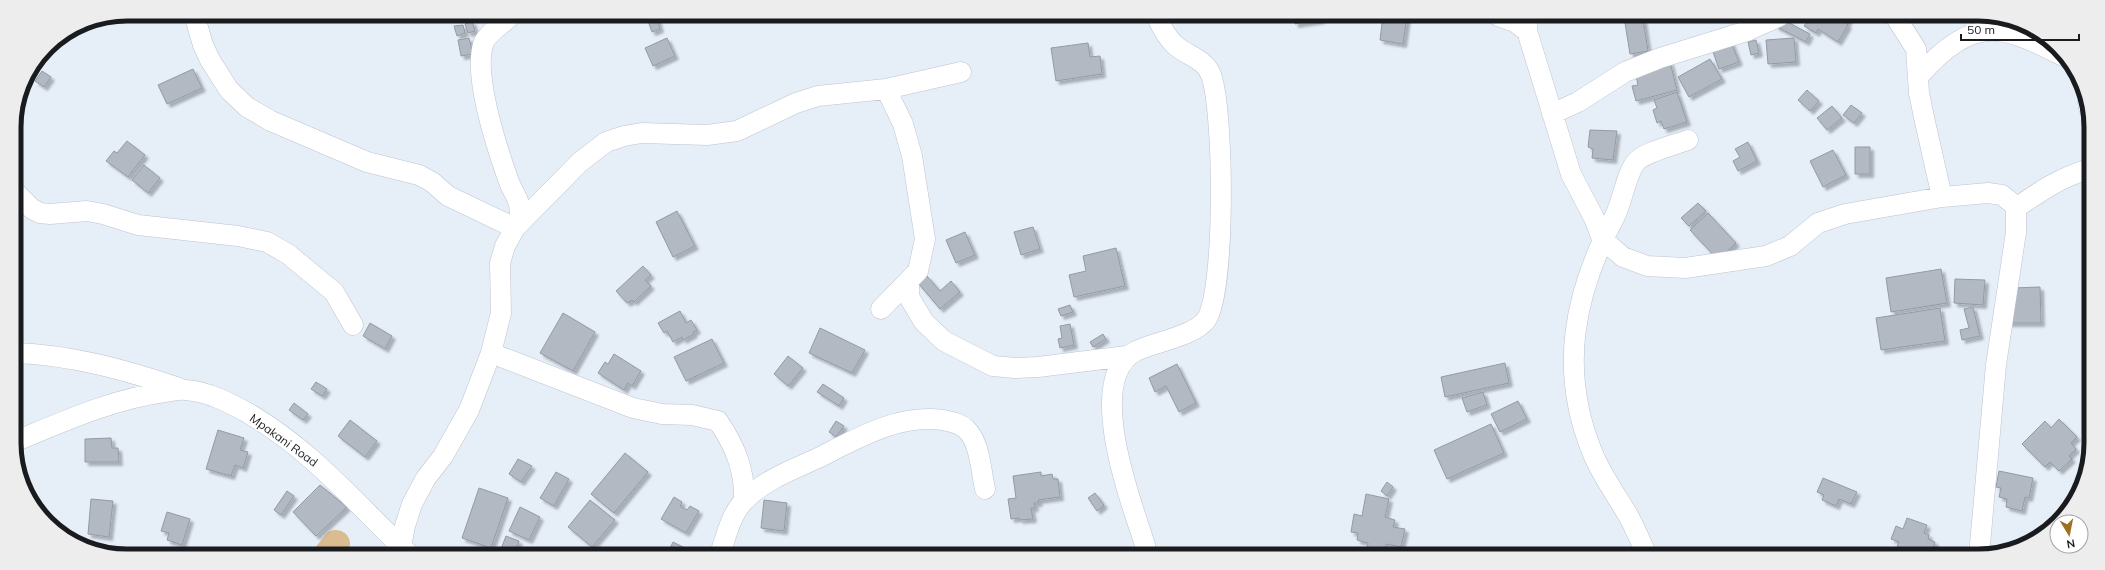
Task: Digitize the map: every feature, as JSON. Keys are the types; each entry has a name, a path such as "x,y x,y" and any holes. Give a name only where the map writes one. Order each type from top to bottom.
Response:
{"street":[{"path":"196,21 203,45 210,60 229,90 247,107 271,121 367,162 419,175 432,182 454,199 518,225"},
{"path":"504,21 491,33 484,42 481,64 482,84 504,169 518,202 518,225"},
{"path":"909,282 909,297 924,322 944,341 994,366 1015,368 1038,367 1127,356 1150,344 1194,330 1206,320 1215,296 1221,200 1216,94 1210,74 1202,62 1177,47 1168,39 1159,21"},
{"path":"1512,21 1527,23 1552,114 1571,174 1594,218 1602,239 1623,257 1647,266 1685,268 1729,263 1766,256 1790,246 1818,223 1845,214 1942,197 1988,192 2002,195 2012,203 2016,208 2016,232 1996,365 1980,549"},
{"path":"1552,114 1578,102 1625,72 1660,58 1747,30 1768,21"},
{"path":"1898,21 1916,49 1924,122 1942,197"},
{"path":"1919,76 1932,60 1948,47 1978,34 1994,31 2005,32 2053,52"},
{"path":"405,549 405,526 412,504 426,478 443,456 469,410 491,353 501,313 500,263 505,246 518,225 580,162 606,142 624,136 642,133 707,135 737,131 796,103 818,96 886,89 961,72"},
{"path":"881,309 909,282 918,271 923,254 924,232 912,156 903,124 886,89"},
{"path":"1644,549 1629,518 1593,454 1574,386 1573,349 1578,312 1602,239 1624,196 1634,163 1646,155 1688,140"},
{"path":"2016,208 2064,177 2084,171"},
{"path":"21,198 32,209 40,213 50,214 87,211 138,224 238,236 267,242 288,254 334,292 353,325"},
{"path":"491,353 634,408 662,414 692,415 718,421 727,435 738,458 744,480 744,500"},
{"path":"21,354 82,361 122,369 185,390"},
{"path":"1127,356 1118,371 1112,394 1115,437 1128,494 1145,549"},
{"name":"Mpakani Road","path":"21,439 116,404 149,394 185,390 212,395 230,403 267,424 293,443 340,484 404,549"},
{"path":"722,549 732,521 744,500 772,480 861,436 905,421 929,418 953,422 966,428 974,440 985,489"}],"building":[{"path":"472,21 475,31 468,33 465,24"},
{"path":"648,21 658,21 660,29 652,32"},
{"path":"1295,21 1314,21 1295,24"},
{"path":"1382,21 1406,21 1403,44 1380,40"},
{"path":"1643,21 1648,51 1630,54 1625,23"},
{"path":"1778,21 1786,21 1810,34 1806,42 1775,26"},
{"path":"1808,21 1848,21 1846,24 1848,25 1838,42 1818,29 1816,33 1804,26"},
{"path":"463,25 465,33 457,36 454,26"},
{"path":"469,38 473,54 461,56 458,40"},
{"path":"667,38 675,56 653,66 645,48"},
{"path":"1794,38 1796,62 1768,64 1766,40"},
{"path":"1756,40 1759,53 1751,55 1748,42"},
{"path":"1731,42 1739,62 1719,69 1712,49"},
{"path":"1088,43 1090,57 1100,56 1102,74 1056,81 1051,48"},
{"path":"1710,59 1722,79 1689,97 1678,77"},
{"path":"1670,62 1677,90 1636,101 1632,86 1638,85 1635,71"},
{"path":"193,69 202,88 167,104 158,85"},
{"path":"42,71 51,77 44,87 35,81"},
{"path":"1807,90 1819,101 1810,111 1798,100"},
{"path":"1677,92 1687,122 1664,129 1661,121 1657,123 1653,110 1657,108 1654,100"},
{"path":"1851,105 1862,113 1854,123 1843,115"},
{"path":"1832,106 1842,118 1827,130 1817,118"},
{"path":"1590,130 1617,131 1613,160 1592,158 1593,149 1588,147"},
{"path":"127,141 145,155 128,177 106,161 114,151 117,153"},
{"path":"1748,142 1757,161 1738,171 1733,161 1740,157 1735,149"},
{"path":"1855,147 1870,147 1870,174 1855,174"},
{"path":"1833,150 1846,175 1823,187 1810,161"},
{"path":"144,165 160,178 148,193 132,180"},
{"path":"1698,203 1706,211 1689,226 1681,218"},
{"path":"677,211 695,246 673,257 656,222"},
{"path":"1708,213 1736,243 1718,260 1690,230"},
{"path":"1033,227 1040,249 1021,255 1014,232"},
{"path":"965,232 975,255 956,263 946,240"},
{"path":"1116,248 1125,286 1074,297 1069,275 1086,271 1083,256"},
{"path":"643,266 651,275 645,280 651,286 634,302 632,300 627,303 616,291"},
{"path":"1941,269 1947,303 1891,312 1886,278"},
{"path":"927,276 940,291 951,281 960,292 940,309 918,283"},
{"path":"1955,279 1985,280 1983,305 1954,303"},
{"path":"2040,287 2041,323 2008,323 2013,288"},
{"path":"1070,305 1073,312 1061,316 1058,309"},
{"path":"1973,307 1980,336 1962,340 1960,330 1969,328 1964,309"},
{"path":"1940,308 1945,341 1881,350 1876,318"},
{"path":"680,311 686,323 691,320 697,330 693,332 694,334 683,340 682,337 673,342 667,331 664,333 658,323"},
{"path":"563,313 595,332 573,371 540,353"},
{"path":"370,323 392,336 385,349 363,336"},
{"path":"1070,324 1074,345 1060,348 1058,339 1062,338 1060,326"},
{"path":"820,328 865,350 852,373 809,353"},
{"path":"1103,334 1106,339 1093,347 1090,342"},
{"path":"712,339 724,363 686,381 674,357"},
{"path":"614,354 641,371 632,386 628,383 624,390 598,373 605,362 608,364"},
{"path":"788,356 803,368 788,386 774,374"},
{"path":"1505,363 1509,383 1445,397 1441,377"},
{"path":"1177,364 1196,403 1179,412 1166,386 1155,392 1149,378"},
{"path":"316,382 327,389 322,396 311,389"},
{"path":"823,384 844,398 839,406 817,392"},
{"path":"1483,392 1487,405 1467,412 1462,398"},
{"path":"1518,401 1527,419 1500,432 1491,414"},
{"path":"294,403 308,414 303,420 289,410"},
{"path":"2059,419 2077,437 2071,443 2076,449 2069,456 2072,459 2059,471 2050,462 2045,467 2022,444 2045,421 2051,428"},
{"path":"350,420 377,441 365,457 338,436"},
{"path":"836,421 844,426 836,437 829,432"},
{"path":"1491,424 1504,453 1447,479 1434,450"},
{"path":"218,430 244,438 240,450 248,452 243,468 235,465 231,476 206,469"},
{"path":"111,438 112,448 118,448 119,462 85,462 85,439"},
{"path":"625,453 648,472 614,513 591,494"},
{"path":"518,459 532,466 521,482 509,474"},
{"path":"1999,471 2033,478 2029,498 2025,497 2022,511 2006,507 2007,499 1999,497 2001,488 1996,487"},
{"path":"556,472 569,479 554,506 540,498"},
{"path":"1041,472 1041,476 1052,474 1053,479 1058,479 1060,497 1038,500 1039,503 1034,503 1035,508 1031,508 1033,519 1011,519 1008,499 1016,498 1013,476"},
{"path":"1823,478 1857,492 1851,504 1839,499 1836,506 1822,500 1824,495 1817,492"},
{"path":"1387,482 1393,487 1387,496 1381,491"},
{"path":"320,485 347,507 316,536 293,512"},
{"path":"479,488 508,498 491,548 462,538"},
{"path":"287,491 294,496 281,515 274,510"},
{"path":"1095,493 1104,505 1097,511 1088,498"},
{"path":"1366,494 1389,499 1385,517 1395,520 1393,527 1405,529 1401,547 1386,544 1385,549 1367,549 1368,543 1357,540 1358,533 1351,532 1354,514 1362,516"},
{"path":"674,497 682,502 680,506 687,510 690,506 699,511 686,533 661,519"},
{"path":"91,499 113,501 109,537 88,534"},
{"path":"590,500 615,520 592,547 568,527"},
{"path":"764,500 787,503 784,531 761,528"},
{"path":"520,507 540,517 529,540 509,531"},
{"path":"167,512 190,519 182,545 167,540 169,533 161,531"},
{"path":"1907,518 1927,525 1924,533 1929,535 1928,539 1935,542 1933,549 1896,549 1899,542 1891,539 1896,526 1903,529"},
{"path":"506,536 519,541 516,549 501,549"},
{"path":"673,542 687,549 670,549"}],"waterway":[{"path":"332,549 336,544"}]}
